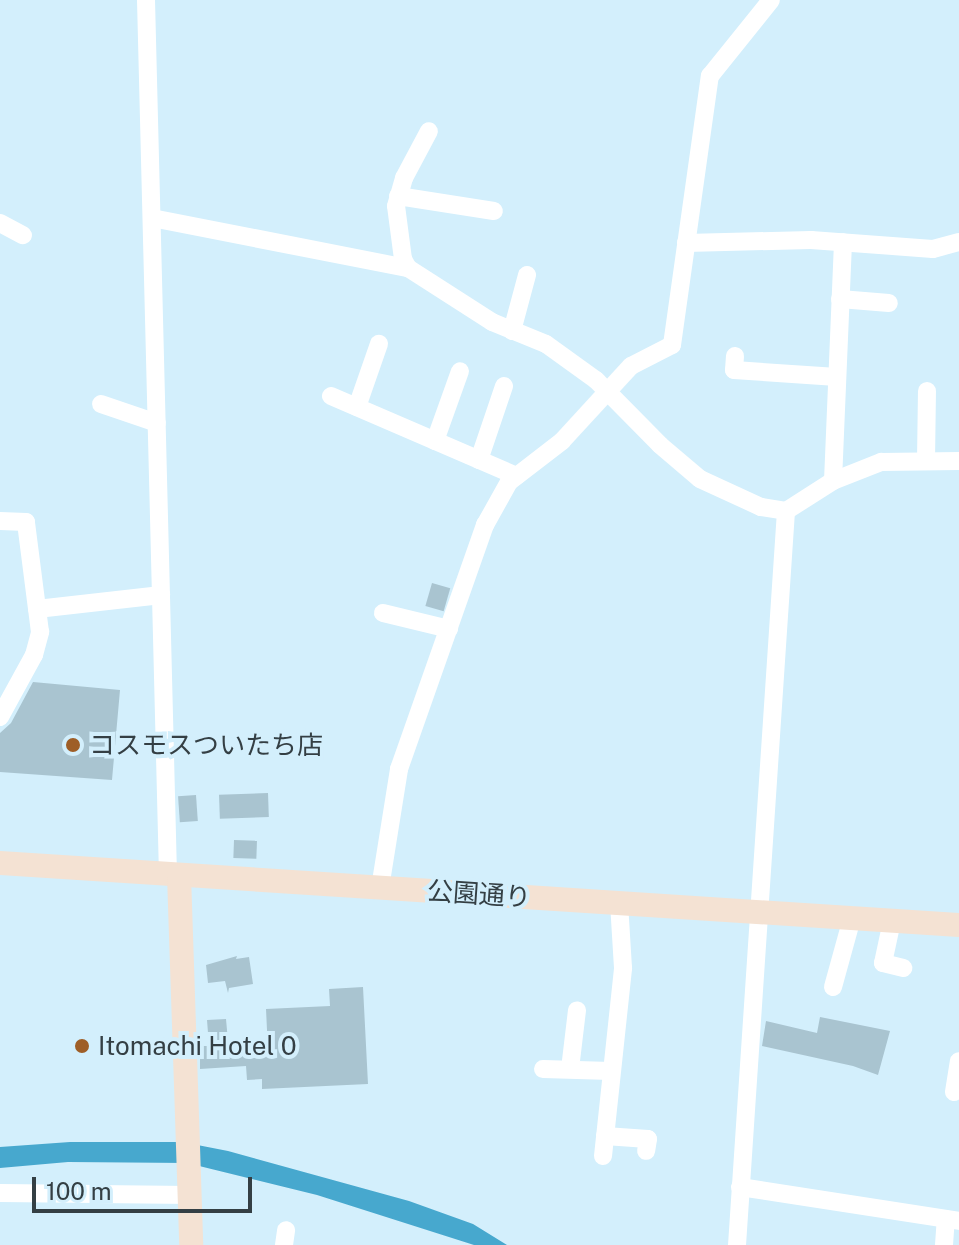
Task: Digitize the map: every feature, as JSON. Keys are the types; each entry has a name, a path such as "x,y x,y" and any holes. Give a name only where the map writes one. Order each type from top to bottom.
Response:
{"street":[{"path":"146,0 161,595 190,1141 191,1245"},
{"path":"380,888 399,769 485,525 509,482 562,441 631,366 672,345 710,76 771,0"},
{"path":"408,268 403,259 397,219 398,196 429,131"},
{"path":"398,196 494,211"},
{"path":"152,218 408,268 512,331 546,344 609,393 660,445 700,479 738,499 786,511 833,481 881,462 959,461"},
{"path":"0,223 23,235"},
{"path":"686,243 843,242 933,249 959,242"},
{"path":"833,481 843,242"},
{"path":"512,331 527,275"},
{"path":"840,299 889,303"},
{"path":"357,407 379,344"},
{"path":"735,356 734,370 837,377"},
{"path":"435,441 460,371"},
{"path":"479,460 504,386"},
{"path":"926,461 927,391"},
{"path":"331,396 517,476"},
{"path":"101,404 157,423"},
{"path":"737,1245 786,511"},
{"path":"0,521 26,522 39,642 0,717"},
{"path":"37,609 161,595"},
{"path":"383,613 449,629"},
{"name":"公園通り","path":"0,863 959,925"},
{"path":"603,1156 623,968 619,903"},
{"path":"833,987 852,918"},
{"path":"892,921 883,963 903,968"},
{"path":"570,1069 577,1010"},
{"path":"954,1092 959,1061"},
{"path":"543,1069 611,1071"},
{"path":"605,1136 648,1139 646,1151"},
{"path":"740,1187 953,1220 944,1245"},
{"path":"0,1193 191,1195"}],"water":[{"path":"70,1142 182,1142 228,1151 409,1201 473,1224 507,1245 474,1245 317,1195 187,1163 68,1162 0,1168 0,1147"}],"building":[{"path":"432,583 450,588 444,611 425,606"},
{"path":"33,682 120,690 112,780 0,772 0,733 11,723"},
{"path":"268,793 269,817 220,819 219,795"},
{"path":"196,795 198,821 180,822 178,796"},
{"path":"234,840 257,841 256,859 233,858"},
{"path":"237,956 236,959 249,957 253,984 229,988 228,993 225,981 208,983 206,965"},
{"path":"363,987 368,1084 262,1089 262,1079 247,1080 246,1066 200,1069 200,1046 209,1046 207,1020 226,1019 229,1052 268,1051 266,1009 330,1006 329,989"},
{"path":"820,1017 890,1031 878,1075 853,1066 762,1046 766,1021 817,1033"}],"place":[{"name":"コスモスついたち店","path":"73,745"},
{"name":"Itomachi Hotel 0","path":"82,1046"}]}
